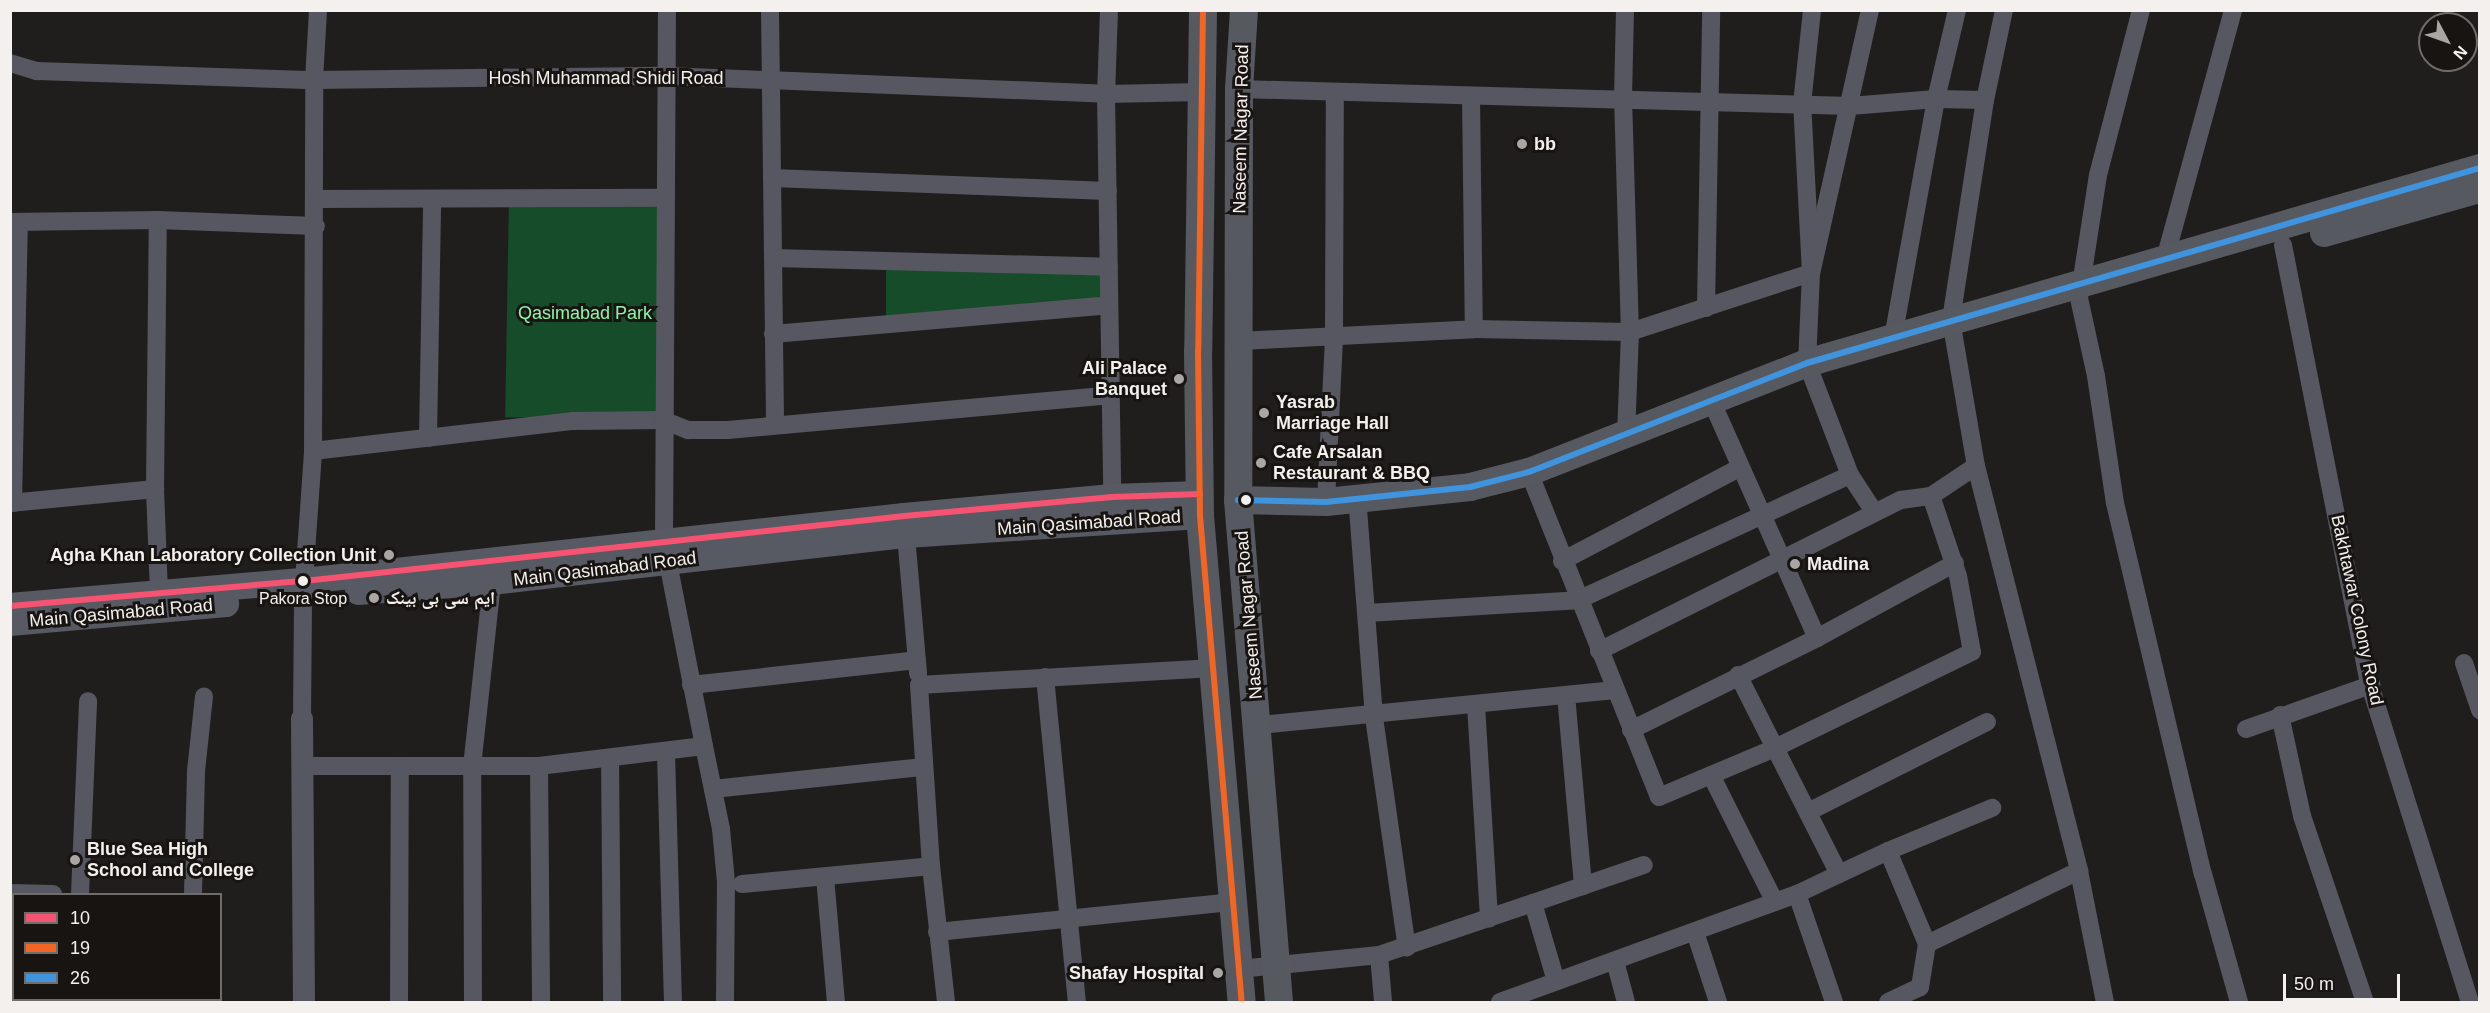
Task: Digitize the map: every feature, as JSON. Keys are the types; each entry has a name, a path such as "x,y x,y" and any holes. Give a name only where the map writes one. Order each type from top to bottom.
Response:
{"main road":[{"path":"1203,10 1198,351 1200,505 1242,1002"},
{"name":"Naseem Nagar Road","path":"1244,10 1239,89 1238,500 1259,725 1279,1002"},
{"path":"1202,92 1239,89"},
{"path":"2081,290 2165,258 2480,168"},
{"path":"1238,500 1326,502 1357,496 1470,487 1529,472 1710,399 1807,363 1951,320 2283,245 2480,189"},
{"name":"Main Qasimabad Road","path":"10,623 303,589 905,526 1112,497 1200,505"},
{"name":"Main Qasimabad Road","path":"905,526 1200,505"},
{"name":"Main Qasimabad Road","path":"10,606 159,592 492,582 664,552"},
{"path":"1222,766 1262,764"}],"street":[{"path":"304,1002 303,589 313,451 316,226 314,80 318,10"},
{"path":"667,10 664,552 713,789 726,882 725,1002"},
{"path":"770,10 775,425"},
{"path":"1109,10 1106,94 1112,497"},
{"path":"1625,10 1623,97 1630,332 1626,434"},
{"path":"1706,308 1711,10"},
{"path":"1812,10 1802,104 1811,273 1807,363 1850,475 1875,513"},
{"path":"1811,273 1870,10"},
{"path":"1893,338 1936,99 1957,10"},
{"path":"2004,10 1985,100 1951,320 1976,466 2079,871 2105,1002"},
{"path":"2141,10 2098,175 2081,290 2115,503 2204,874 2239,1002"},
{"path":"2165,258 2233,10"},
{"name":"Hosh Muhammad Shidi Road","path":"10,63 37,70 314,80 666,76 770,78 1106,94 1202,92"},
{"path":"1239,89 1471,96 1623,97 1850,105 1936,99 1985,100"},
{"path":"1326,502 1334,336 1335,92"},
{"path":"1471,96 1474,329"},
{"path":"772,178 1108,191"},
{"path":"316,199 666,198"},
{"path":"428,438 432,199"},
{"path":"155,489 12,503 15,222 158,220 316,226"},
{"path":"158,220 155,489 159,592"},
{"name":"Bakhtawar Colony Road","path":"2283,245 2371,685 2470,1002"},
{"path":"772,258 1109,267"},
{"path":"1240,341 1474,329 1630,332 1811,273"},
{"path":"773,334 1109,305"},
{"path":"313,451 573,421 663,420 688,430 775,425 1111,395"},
{"path":"1710,399 1817,638"},
{"path":"1599,651 1901,500 1931,496 1976,466"},
{"path":"1562,561 1739,468"},
{"path":"1529,472 1562,561 1659,797 1775,748 1972,652 1954,563 1931,496"},
{"path":"1368,613 1578,600 1850,475"},
{"path":"1357,496 1368,613 1374,717 1407,948"},
{"path":"905,526 919,685 936,932 946,1002"},
{"path":"1631,730 1738,675 1817,638 1954,563"},
{"path":"472,1002 472,767 492,582"},
{"path":"691,685 917,660"},
{"path":"2463,663 2480,710"},
{"path":"919,685 1214,668"},
{"path":"1738,675 1810,811 1839,874"},
{"path":"1045,677 1077,1002"},
{"path":"2246,729 2280,715 2371,685"},
{"path":"1259,725 1374,717 1615,690"},
{"path":"1566,695 1583,886"},
{"path":"193,893 196,771 204,696"},
{"path":"80,893 88,700"},
{"path":"1476,705 1489,919"},
{"path":"2280,715 2302,816 2365,1002"},
{"path":"1810,811 1988,722"},
{"path":"303,766 539,766 666,753 704,746"},
{"path":"666,753 673,1002"},
{"path":"610,758 612,1002"},
{"path":"399,1002 400,766"},
{"path":"539,766 542,1002"},
{"path":"713,789 924,767"},
{"path":"1711,775 1775,902"},
{"path":"1500,1002 1797,894 1888,851 1992,808"},
{"path":"1887,1002 1920,987 1927,944 1888,851"},
{"path":"1239,969 1277,968 1379,955 1407,948 1644,865"},
{"path":"742,884 931,866"},
{"path":"1927,944 2079,871"},
{"path":"825,876 836,1002"},
{"path":"1797,894 1834,1002"},
{"path":"936,932 1233,902"},
{"path":"1533,903 1556,981"},
{"path":"1695,932 1718,1002"},
{"path":"1379,955 1383,1002"},
{"path":"1615,962 1626,1002"}],"green space":[{"name":"Qasimabad Park","path":"509,195 666,198 662,420 505,417"},
{"path":"886,261 1109,267 1109,305 886,324"}],"transit line":[{"name":"19","path":"1203,10 1198,351 1200,516 1242,1002"},
{"name":"26","path":"1238,500 1326,502 1470,487 1529,472 1807,363 2480,168"},
{"name":"10","path":"10,606 304,581 904,516 1112,497 1200,494"}],"place":[{"name":"bb","path":"1522,144"},
{"name":"Ali Palace Banquet","path":"1179,379"},
{"name":"Yasrab Marriage Hall","path":"1264,413"},
{"name":"Cafe Arsalan Restaurant & BBQ","path":"1261,463"},
{"name":"Agha Khan Laboratory Collection Unit","path":"389,555"},
{"name":"Madina","path":"1795,564"},
{"name":"Pakora Stop","path":"303,581"},
{"name":"ایم سی بی بینک","path":"374,598"},
{"name":"Blue Sea High School and College","path":"75,860"},
{"name":"Shafay Hospital","path":"1218,973"}]}
